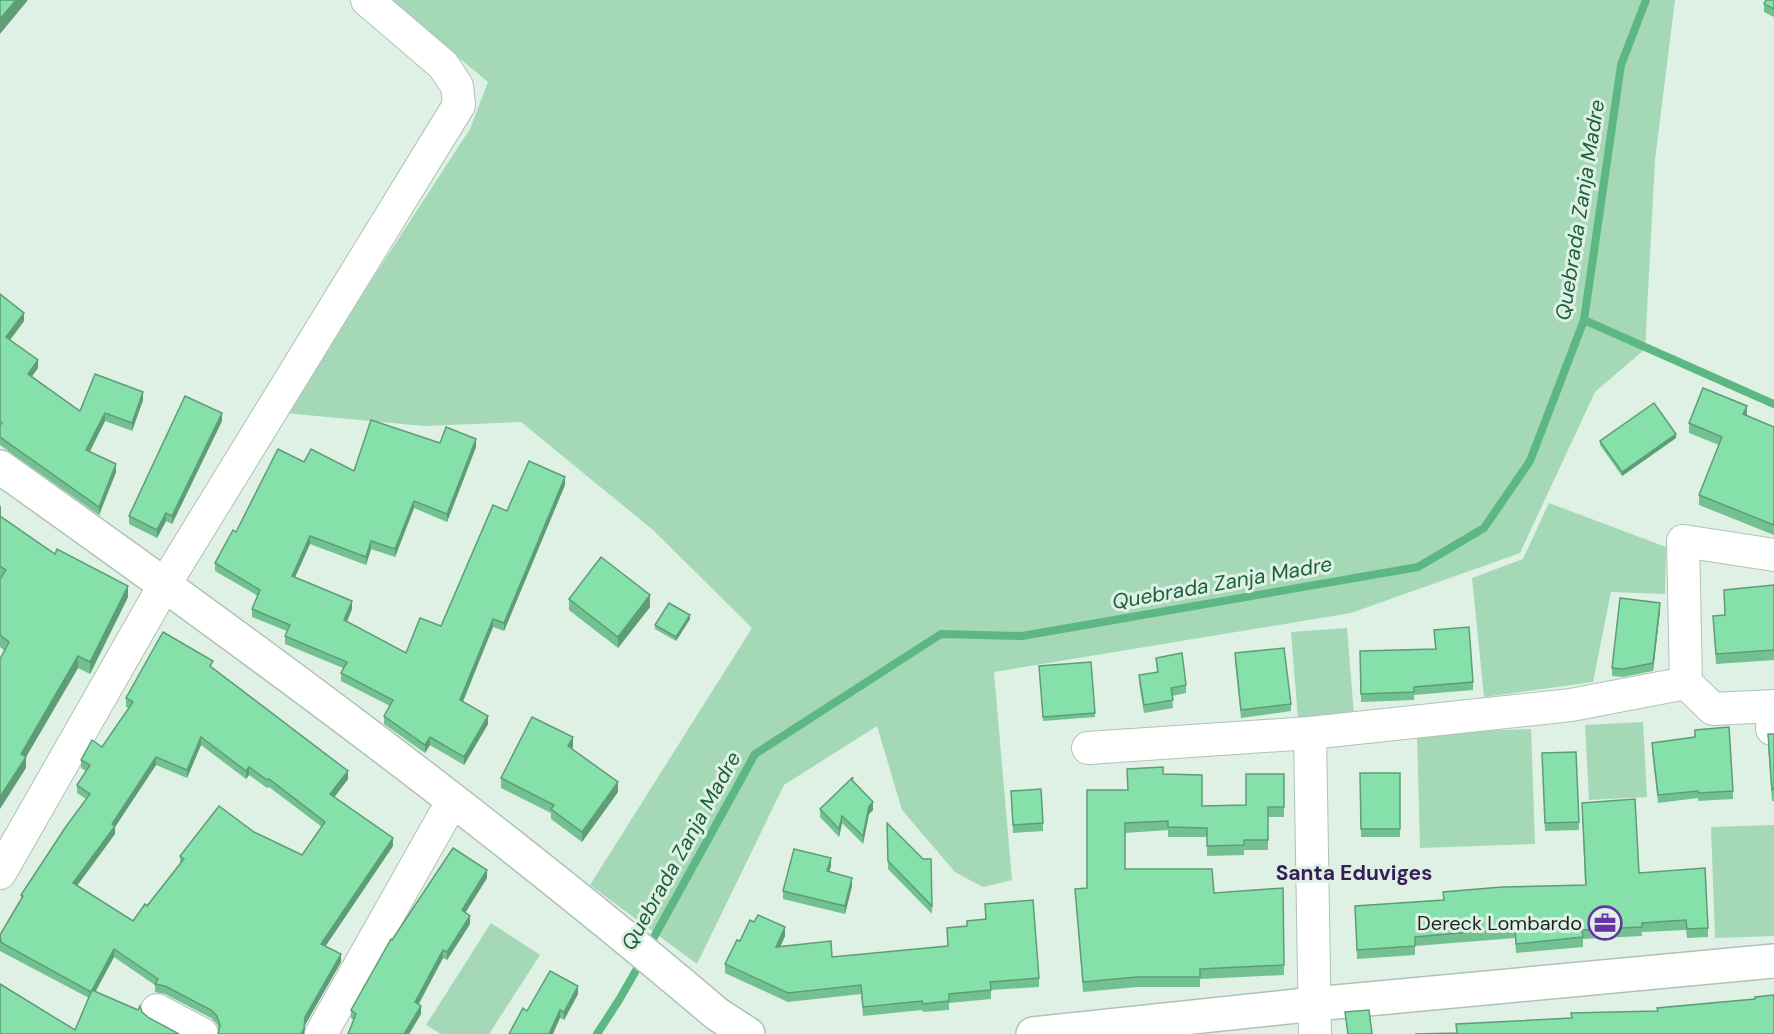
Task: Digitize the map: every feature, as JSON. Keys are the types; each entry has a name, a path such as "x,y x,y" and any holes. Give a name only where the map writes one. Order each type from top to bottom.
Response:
{"street":[{"path":"0,873 165,584 459,105 458,86 443,65 367,0"},
{"path":"0,467 165,584 453,800 717,1014 745,1033"},
{"path":"1772,729 1773,706 1713,709 1686,683 1683,541 1774,555"},
{"path":"1088,748 1310,733 1571,705 1686,683"},
{"path":"1310,733 1315,1019"},
{"path":"321,1034 453,800"},
{"path":"1033,1034 1315,1019 1774,961"},
{"path":"157,1010 202,1034"}],"green space":[{"path":"389,0 1675,0 1655,160 1645,349 1595,392 1520,553 1351,613 994,672 1012,880 983,887 955,872 902,810 877,726 784,785 697,964 590,885 752,628 653,530 521,422 424,426 285,413 470,129 488,82"},
{"path":"1549,503 1666,547 1665,594 1611,592 1593,682 1484,697 1472,578 1523,559"},
{"path":"1347,628 1354,715 1298,719 1291,632"},
{"path":"1643,722 1647,797 1589,800 1585,725"},
{"path":"1531,729 1535,844 1420,848 1417,733"},
{"path":"1774,825 1774,936 1715,938 1711,827"},
{"path":"491,923 540,955 489,1034 441,1034 426,1025"}],"building":[{"path":"0,0 16,0 0,19"},
{"path":"1766,0 1774,0 1774,9 1764,4"},
{"path":"0,294 24,313 6,337 38,360 28,374 80,411 95,374 143,392 132,423 105,413 86,450 116,464 99,507 0,437 2,423 0,421"},
{"path":"1703,388 1747,406 1743,414 1774,427 1774,525 1699,495 1722,437 1689,423"},
{"path":"185,396 222,413 172,516 166,513 157,530 129,516"},
{"path":"1654,403 1676,434 1622,472 1600,441"},
{"path":"371,420 440,443 446,427 476,439 447,514 414,501 395,549 371,541 366,557 310,536 292,576 352,601 344,620 406,653 420,618 441,626 493,505 507,511 529,461 565,477 504,623 493,619 460,700 488,716 464,757 430,737 425,745 384,716 393,700 341,673 347,662 285,636 290,625 252,609 260,590 215,563 233,530 236,532 278,449 304,462 311,449 354,471"},
{"path":"0,516 55,554 57,549 128,586 90,662 78,656 21,754 26,757 0,797 0,659 9,642 0,635 0,579 6,570 0,566"},
{"path":"601,557 650,595 618,637 569,599"},
{"path":"1774,585 1774,650 1716,654 1713,616 1725,615 1724,590"},
{"path":"1620,598 1660,603 1653,663 1623,669 1612,668"},
{"path":"669,603 690,615 676,637 655,625"},
{"path":"1469,627 1473,682 1414,687 1414,692 1361,694 1360,651 1436,649 1434,630"},
{"path":"163,632 213,661 210,666 348,771 330,794 393,838 321,944 341,954 305,1017 301,1034 218,1034 220,1025 217,1016 211,1010 165,986 155,984 158,979 114,949 91,992 0,942 0,935 23,896 21,895 90,794 77,785 90,765 81,760 92,740 102,747 133,702 126,698","holes":["201,737 246,771 249,767 267,780 269,779 325,822 302,855 254,832 219,806 180,856 184,859 133,921 73,883 115,826 112,824 156,757 187,770"]},
{"path":"1284,648 1291,704 1241,710 1235,653"},
{"path":"1182,653 1186,685 1171,688 1173,700 1144,705 1139,675 1158,672 1156,658"},
{"path":"1091,662 1095,713 1043,717 1039,666"},
{"path":"532,717 573,737 568,746 618,782 582,832 551,809 554,805 501,778"},
{"path":"1729,727 1733,791 1698,793 1698,791 1658,795 1652,743 1695,737 1695,730"},
{"path":"1768,734 1774,734 1774,789 1772,790"},
{"path":"1576,752 1579,822 1545,823 1542,753"},
{"path":"1163,767 1163,774 1202,775 1202,806 1246,805 1246,774 1284,774 1284,807 1268,807 1268,840 1244,840 1244,845 1207,846 1207,828 1168,827 1168,821 1125,823 1125,869 1212,869 1214,893 1283,888 1284,965 1200,969 1200,977 1137,977 1083,982 1075,889 1087,888 1087,790 1128,790 1127,769"},
{"path":"1360,773 1400,773 1400,829 1361,829"},
{"path":"853,777 852,780 873,802 869,806 863,836 842,816 839,829 820,809"},
{"path":"1041,789 1043,823 1013,825 1011,791"},
{"path":"1635,799 1639,873 1705,868 1708,928 1687,929 1686,920 1642,923 1642,927 1582,930 1583,937 1516,944 1515,928 1415,937 1415,946 1357,950 1355,906 1444,900 1443,892 1502,887 1586,885 1582,803"},
{"path":"887,823 923,859 931,859 932,906 888,861"},
{"path":"453,848 487,870 462,910 470,916 447,952 443,950 415,1002 421,1006 404,1034 348,1034 356,1014 351,1010 391,939"},
{"path":"794,849 831,858 827,871 852,878 845,906 783,891"},
{"path":"1033,900 1039,978 990,982 991,990 949,994 949,1001 923,1004 922,1001 863,1007 861,985 788,993 725,964 750,920 754,922 758,915 785,927 776,947 831,941 832,957 948,946 947,928 967,926 967,921 986,919 985,904"},
{"path":"550,971 578,986 564,1012 560,1010 549,1034 509,1034 523,1008 527,1011"},
{"path":"0,984 75,1030 92,990 138,1010 140,1006 142,1012 149,1018 179,1034 0,1034"},
{"path":"1774,995 1774,1034 1415,1034 1457,1033 1456,1024 1572,1018 1571,1013 1658,1011 1657,1008 1755,999 1755,997"},
{"path":"1369,1010 1372,1034 1348,1034 1345,1012"}],"waterway":[{"name":"Quebrada Zanja Madre","path":"648,948 755,754 941,634 1022,636 1418,567 1484,528 1530,461 1584,320 1621,65 1646,0"},
{"path":"1584,320 1774,404"},
{"name":"Quebrada Zanja Madre","path":"597,1034 642,960"}],"place":[{"name":"Dereck Lombardo","path":"1605,923"}],"district":[{"name":"Santa Eduviges","path":"1354,873"}]}
